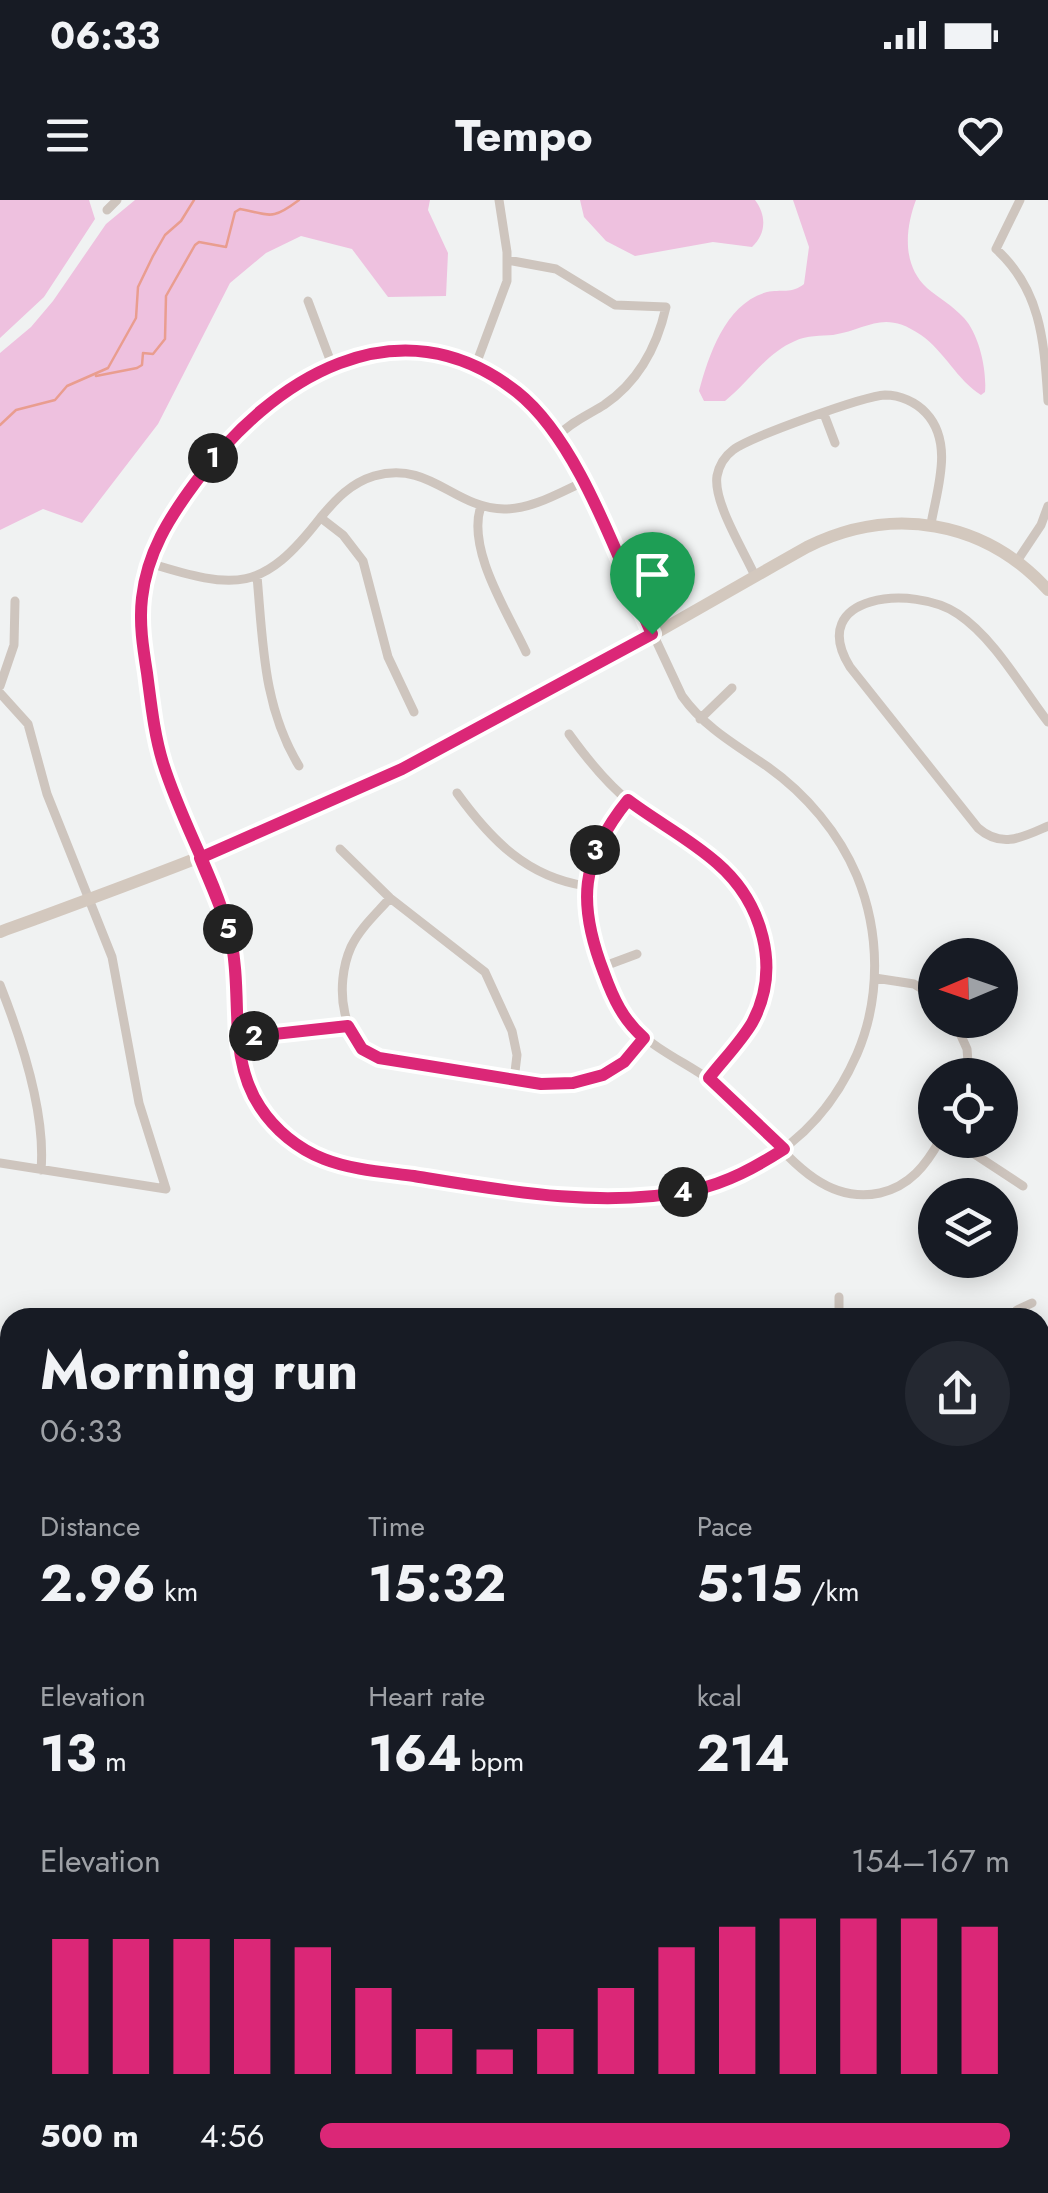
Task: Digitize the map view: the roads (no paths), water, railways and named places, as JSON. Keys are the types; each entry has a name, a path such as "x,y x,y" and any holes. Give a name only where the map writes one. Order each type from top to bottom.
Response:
{"main road":[{"path":"0,932 200,858 402,769 755,576 847,530 886,522 932,524 984,540 1017,561 1048,590"}],"street":[{"path":"107,210 117,200"},
{"path":"475,367 500,306 508,260 500,200"},
{"path":"1020,200 996,249 1025,282 1037,308 1048,399"},
{"path":"508,260 556,269 616,305 666,307 657,339 632,380 608,402 576,420 558,436"},
{"path":"308,300 332,365"},
{"path":"400,352 438,355 475,367 515,390 558,436 674,682 700,719 793,787 840,842 866,900 874,940 875,978 868,1020 848,1072 816,1118 784,1149 721,1182 650,1195 532,1194 344,1165 304,1150 268,1118 247,1081 238,1038 231,942 163,765 153,723 141,616 150,563 174,512 228,439 276,396 332,365 360,356 400,352"},
{"path":"755,576 719,498 720,466 738,446 870,397 888,395 916,404 930,417 940,438 942,456 932,524"},
{"path":"824,414 835,443"},
{"path":"150,563 209,580 257,576 286,559 338,497 358,483 392,473 428,478 481,506 505,509 529,506 582,482"},
{"path":"481,506 477,530 482,554 526,652"},
{"path":"1017,561 1041,525 1048,506"},
{"path":"321,518 343,535 363,561 388,657 414,712"},
{"path":"257,576 268,691 281,733 299,766"},
{"path":"1048,722 980,634 946,607 911,596 889,596 862,604 845,623 842,649 850,666 978,828 993,838 1010,841 1048,826"},
{"path":"0,1163 166,1189 139,1103 118,980 47,794 28,724 0,690 14,645 14,601"},
{"path":"700,719 732,688"},
{"path":"569,734 600,774 628,800 729,874 748,900 762,932 766,976 757,1013 709,1078"},
{"path":"458,793 482,827 516,858 545,875 586,886"},
{"path":"628,800 598,844 586,886 588,928 621,1012 644,1038 709,1078 824,1186 864,1195 889,1191 911,1178 926,1158"},
{"path":"340,849 390,898 474,960 490,979 516,1047 514,1080"},
{"path":"390,898 361,931 349,952 344,977 348,1026 362,1049 379,1058 557,1084 596,1078 624,1062 644,1038"},
{"path":"602,968 637,954"},
{"path":"875,978 918,986"},
{"path":"0,985 28,1072 41,1145 41,1170"},
{"path":"238,1038 348,1026"},
{"path":"980,1158 1023,1186"},
{"path":"839,1298 839,1308"},
{"path":"1021,1308 1032,1303"}],"waterway":[{"path":"0,425 16,410 55,400 67,386 108,368 136,318 138,287 153,256 194,200"},
{"path":"96,376 137,368 142,365 143,353 153,354 165,339 166,296 195,245 199,242 226,247 235,212 240,209 271,215 299,200"}]}
